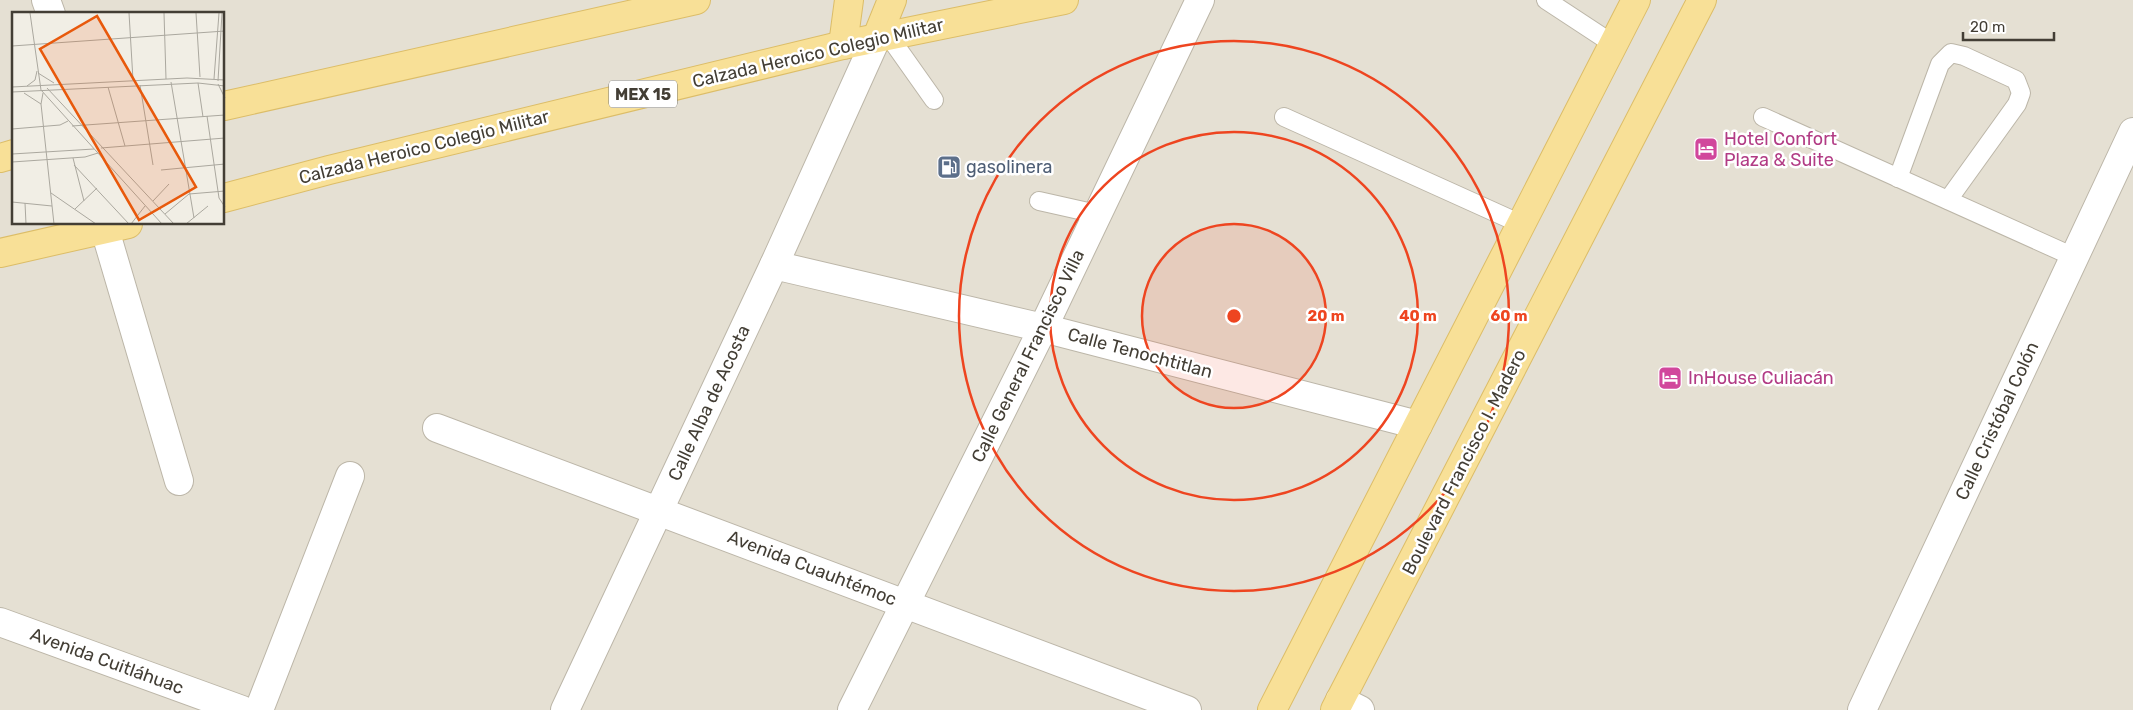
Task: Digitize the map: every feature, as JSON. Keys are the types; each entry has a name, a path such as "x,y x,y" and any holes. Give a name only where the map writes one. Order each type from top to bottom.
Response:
{"main road":[{"path":"225,106 696,0"},
{"path":"842,45 849,0"},
{"path":"883,36 892,0"},
{"name":"Calzada Heroico Colegio Militar","path":"225,198 329,170 842,45 1064,0"},
{"name":"Boulevard Francisco I. Madero","path":"1345,707 1702,0"},
{"path":"1272,710 1521,224 1624,17"},
{"path":"0,253 117,227"}],"street":[{"path":"46,0 50,12"},
{"name":"Calle General Francisco Villa","path":"852,710 907,604 1043,328 1200,0"},
{"name":"Calle Alba de Acosta","path":"565,710 774,265 850,94 883,36"},
{"path":"842,45 850,94"},
{"name":"Calle Cristóbal Colón","path":"1862,710 2133,132"},
{"path":"117,227 179,481"},
{"name":"Calle Tenochtitlan","path":"774,265 1043,328 1418,425"},
{"name":"Avenida Cuauhtémoc","path":"437,428 1187,710"},
{"path":"259,710 350,476"},
{"name":"Avenida Cuitláhuac","path":"0,622 242,710"}],"lane":[{"path":"1546,0 1624,17"},
{"path":"883,36 934,100"},
{"path":"1898,178 1940,64 1952,54 1964,56 2016,80 2021,93 2017,104 1948,200"},
{"path":"1284,117 1521,224"},
{"path":"1763,117 2074,257"},
{"path":"1039,201 1097,214"}],"shaded area":[{"path":"0,0 2133,0 2133,710 0,710"}],"place":[{"name":"Hotel Confort Plaza & Suite","path":"1706,149"},
{"name":"gasolinera","path":"949,167"},
{"name":"InHouse Culiacán","path":"1670,378"}]}
